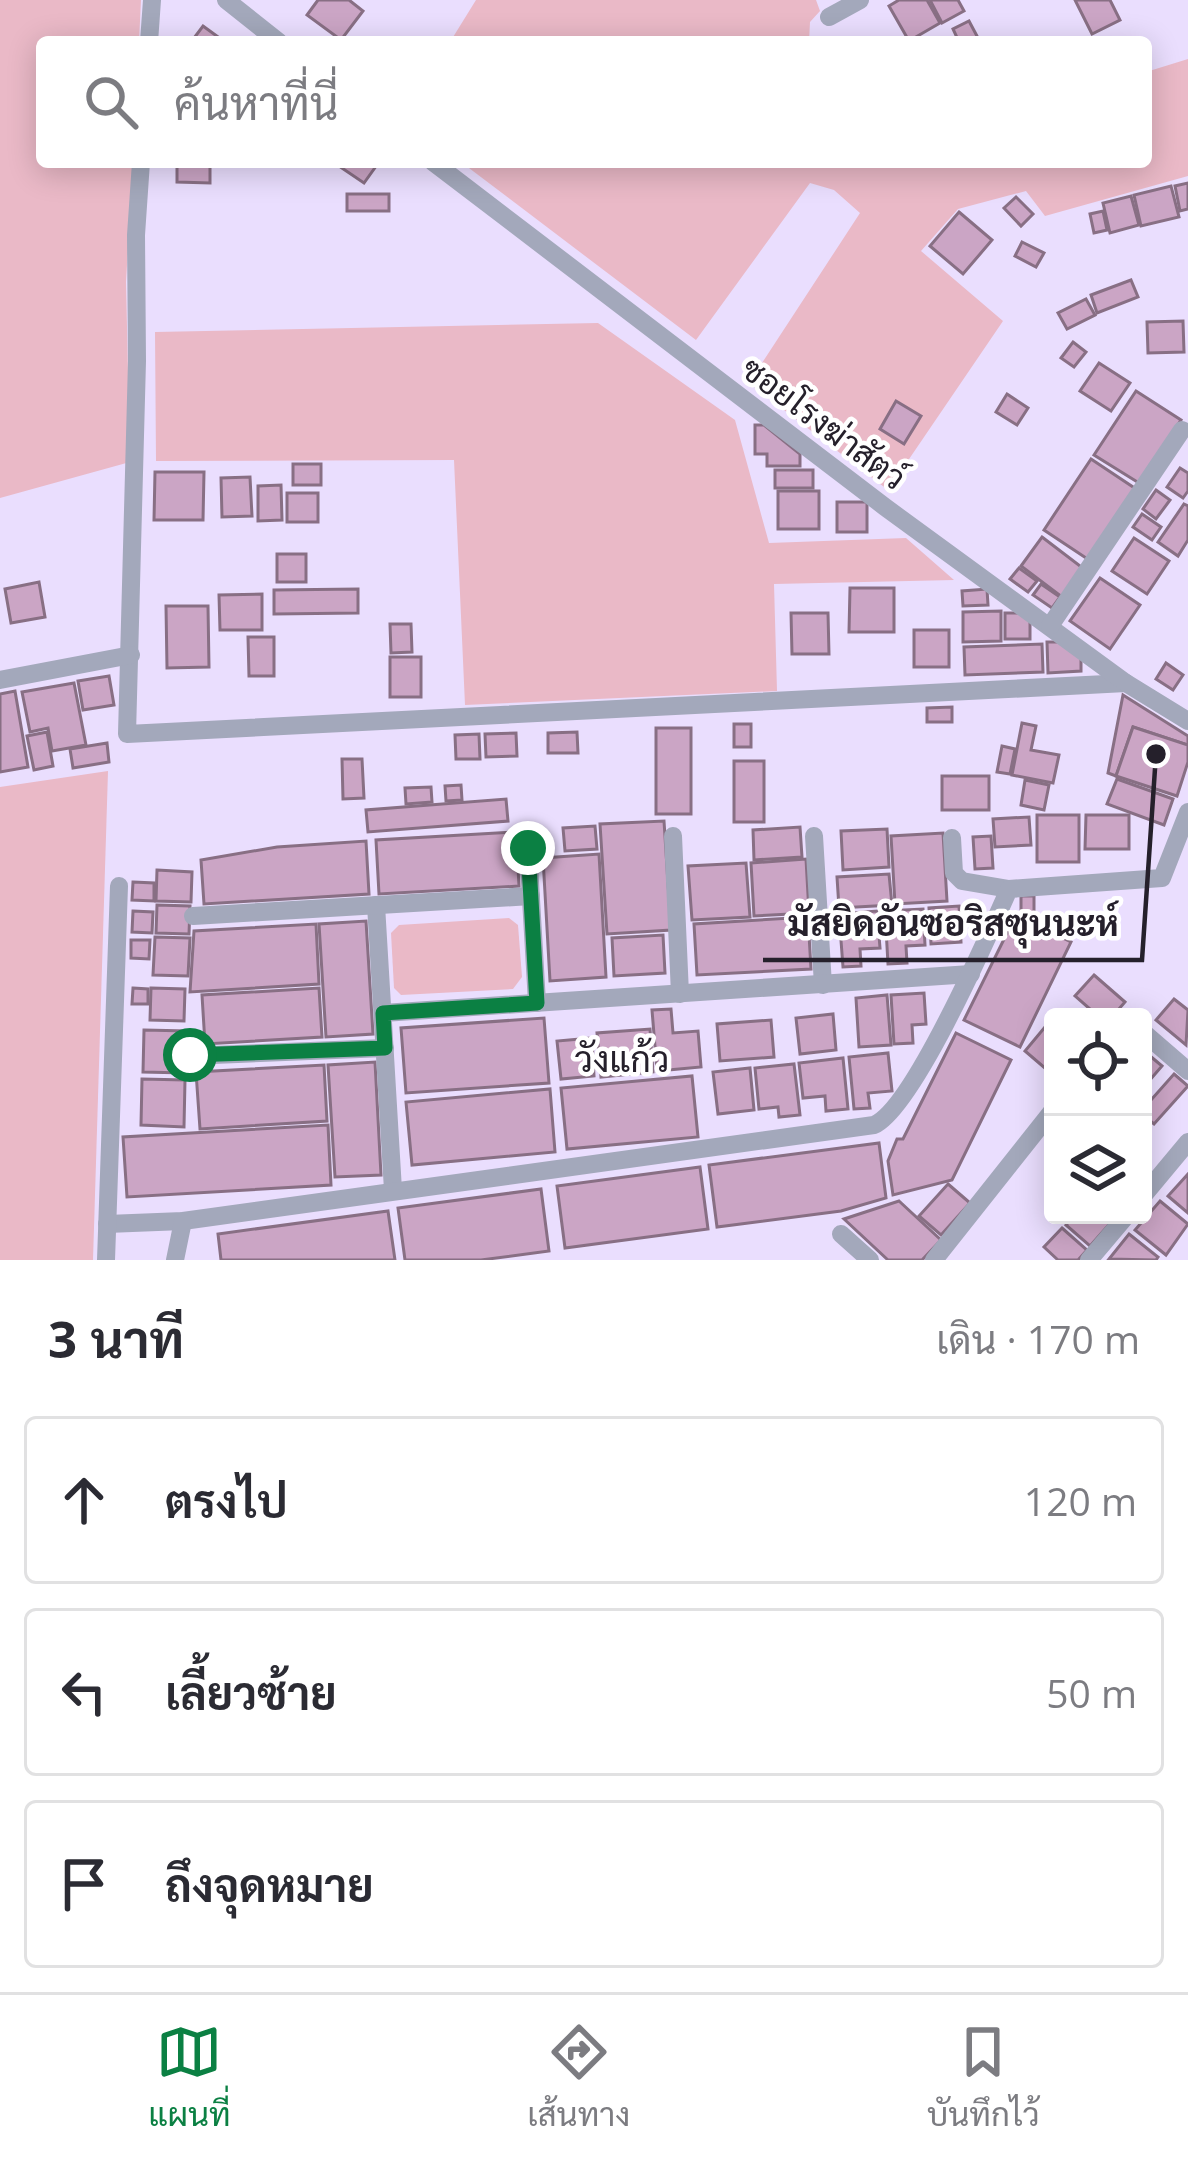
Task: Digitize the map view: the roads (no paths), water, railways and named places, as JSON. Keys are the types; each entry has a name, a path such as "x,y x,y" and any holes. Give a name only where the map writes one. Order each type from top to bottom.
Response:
{"street":[{"path":"149,36 152,0"},
{"path":"226,0 271,36"},
{"path":"829,17 860,0"},
{"path":"141,168 128,734 1126,683"},
{"name":"ซอยโรงฆ่าสัตว์","path":"441,168 618,306 1126,683 1188,721"},
{"path":"1050,626 1182,430"},
{"path":"0,680 131,655"},
{"path":"952,838 954,873 962,881 1010,889 1162,878 1188,812"},
{"path":"673,836 680,994"},
{"path":"814,836 823,985"},
{"path":"528,848 537,1003"},
{"path":"106,1260 119,886"},
{"path":"107,1223 183,1221 874,1125 896,1110 971,974 1010,889"},
{"path":"193,916 531,896"},
{"path":"376,905 393,1190"},
{"path":"383,1013 971,974"},
{"path":"1152,1040 1188,1071"},
{"path":"190,1055 385,1048"},
{"path":"934,1260 1048,1116"},
{"path":"1152,1185 1188,1142"},
{"path":"175,1260 183,1221"},
{"path":"1089,1260 1119,1224"},
{"path":"841,1234 870,1260"}],"place":[{"name":"มัสยิดอันซอริสซุนนะห์","path":"1156,754"}],"district":[{"name":"วังแก้ว","path":"622,1059"}]}
